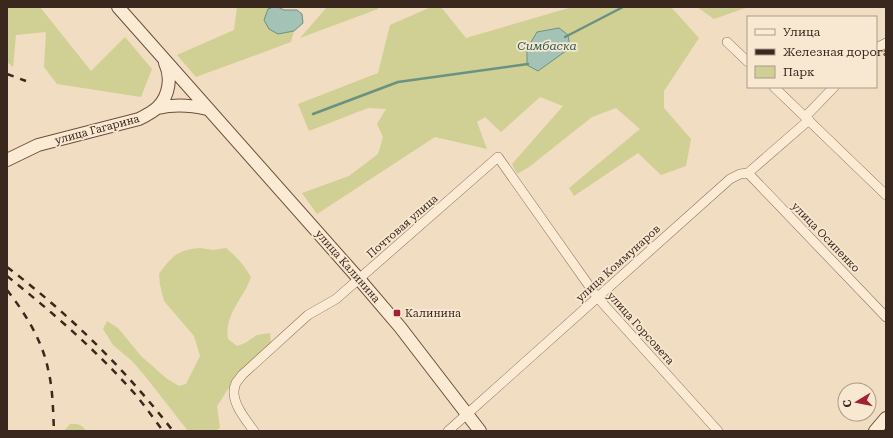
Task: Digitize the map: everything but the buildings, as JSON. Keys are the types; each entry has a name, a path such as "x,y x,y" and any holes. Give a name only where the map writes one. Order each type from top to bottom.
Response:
{"street":[{"name":"улица Калинина","path":"118,7 207,109 236,139 400,327 480,431"},
{"path":"727,42 747,61"},
{"path":"877,48 886,43"},
{"path":"158,108 167,93 169,84 166,67 161,57"},
{"path":"775,88 886,195"},
{"name":"улица Коммунаров","path":"448,431 730,179 740,174 748,173 807,119 833,88"},
{"path":"158,108 182,104 207,109"},
{"name":"улица Гагарина","path":"7,160 38,145 139,119 158,108"},
{"name":"Почтовая улица","path":"254,431 242,416 235,400 234,391 236,383 242,375 308,315 336,299 498,158"},
{"name":"улица Горсовета","path":"498,158 597,297 718,431"},
{"name":"улица Осипенко","path":"748,173 886,317"},
{"path":"874,431 886,418"}],"green space":[{"path":"7,7 40,7 91,71 125,37 152,69 141,97 57,84 44,67 46,32 16,35 13,67 7,62"},
{"path":"237,7 273,7 268,9 278,34 294,31 291,42 196,77 177,55 234,30"},
{"path":"327,7 378,7 378,9 300,38"},
{"path":"431,7 441,7 466,38 572,7 671,7 699,38 664,91 664,108 691,139 686,166 661,175 638,153 574,196 569,188 640,129 616,108 592,117 529,167 517,174 512,164 563,106 540,97 501,132 485,117 477,122 487,149 435,137 317,214 302,193 349,176 378,154 383,137 377,124 386,109 368,108 309,131 298,104 378,73 390,25"},
{"path":"697,7 748,7 714,19"},
{"path":"200,248 213,250 226,248 240,261 251,277 248,285 235,306 229,322 228,339 237,346 245,343 257,335 270,333 271,346 234,380 217,406 220,428 215,431 188,431 132,361 113,345 103,329 107,321 118,328 141,356 166,378 179,386 186,384 200,356 194,336 164,301 159,274 172,258 180,252"},
{"path":"70,424 80,425 86,431 64,431"}],"water":[{"path":"278,7 284,10 297,10 302,14 303,23 294,31 278,34 269,29 264,20 268,9"},
{"name":"Симбаска","path":"559,28 568,35 570,48 538,71 527,65 527,49 537,32"}],"waterway":[{"path":"565,37 623,7"},
{"path":"313,114 398,82 528,64"}],"railway":[{"path":"7,74 26,81"},
{"path":"7,267 30,285 95,343 136,386 173,431"},
{"path":"7,276 90,347 135,394 163,431"},
{"path":"7,290 32,327 42,348 50,377 54,431"}],"place":[{"name":"Калинина","path":"397,313"}]}
